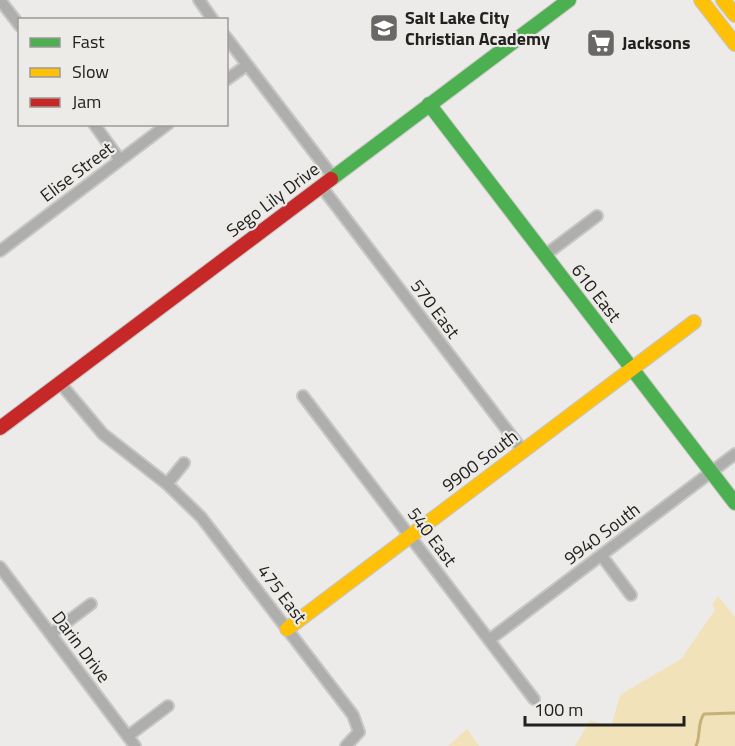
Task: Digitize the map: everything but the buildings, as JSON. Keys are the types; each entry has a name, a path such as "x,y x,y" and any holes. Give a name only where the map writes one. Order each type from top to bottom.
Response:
{"street":[{"path":"0,0 18,23"},
{"path":"199,0 212,18"},
{"name":"Sego Lily Drive","path":"0,428 569,0"},
{"path":"701,0 735,44"},
{"path":"723,0 735,15"},
{"path":"228,40 333,177"},
{"path":"228,79 247,65"},
{"name":"610 East","path":"429,104 735,503"},
{"path":"95,126 120,160"},
{"name":"Elise Street","path":"2,245 165,126"},
{"name":"570 East","path":"321,186 523,451"},
{"path":"544,255 597,216"},
{"name":"9900 South","path":"287,629 694,322"},
{"name":"475 East","path":"60,383 103,434 167,484 216,535 352,715 359,732 346,746"},
{"name":"540 East","path":"303,396 534,699"},
{"name":"9940 South","path":"489,640 735,454"},
{"path":"167,484 184,463"},
{"path":"601,555 631,595"},
{"name":"Darin Drive","path":"0,567 135,746"},
{"path":"51,634 91,604"},
{"path":"128,736 168,706"}],"shaded area":[{"path":"718,596 735,617 735,746 575,746 590,720 611,727 620,695 681,659 715,610 712,605"},
{"path":"467,729 479,746 448,746"}],"waterway":[{"path":"696,746 700,721 704,714 735,713"}],"traffic: fast":[{"path":"331,179 569,0"},
{"path":"429,104 735,503"}],"traffic: slow":[{"path":"701,0 735,44"},
{"path":"723,0 735,15"},
{"path":"287,629 694,322"}],"traffic: jam":[{"path":"0,428 331,179"}],"place":[{"name":"Salt Lake City Christian Academy","path":"384,28"},
{"name":"Jacksons","path":"601,43"}]}
